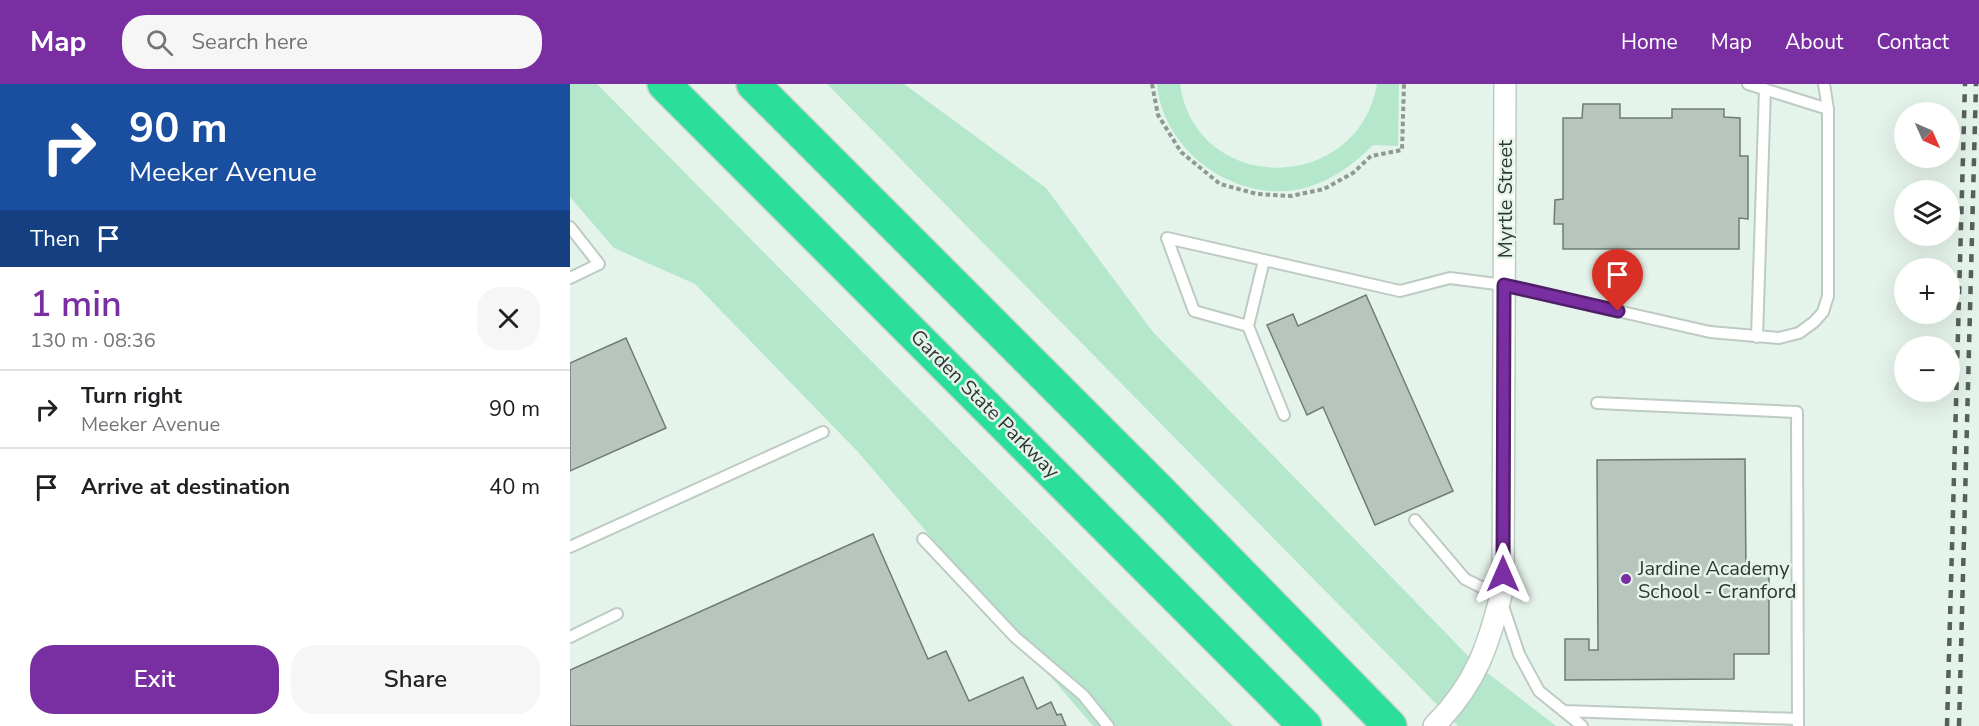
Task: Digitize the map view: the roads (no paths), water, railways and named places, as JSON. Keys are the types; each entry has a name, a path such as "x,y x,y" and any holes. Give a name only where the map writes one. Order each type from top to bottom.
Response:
{"highway":[{"name":"Garden State Parkway","path":"664,84 1305,726"},
{"path":"753,84 1152,483 1390,726"}],"street":[{"name":"Myrtle Street","path":"1434,726 1454,706 1478,669 1502,592 1505,84"}],"lane":[{"path":"1748,84 1828,109"},
{"path":"1248,326 1194,311 1167,238 1400,291 1450,278 1504,285 1710,333 1779,338 1799,333 1823,312 1828,296 1828,109 1824,84"},
{"path":"1757,337 1766,89"},
{"path":"570,227 599,264 570,278"},
{"path":"1264,260 1248,326 1284,415"},
{"path":"1564,711 1798,723 1797,412 1598,403"},
{"path":"570,547 823,432"},
{"path":"1415,520 1465,579 1481,587 1502,592 1519,654 1539,691 1582,726"},
{"path":"923,539 1015,637 1083,695 1108,726"},
{"path":"570,637 617,614"}],"railway":[{"path":"1947,726 1965,84"},
{"path":"1959,726 1976,84"}],"place":[{"name":"Jardine Academy School - Cranford","path":"1626,579"}]}
